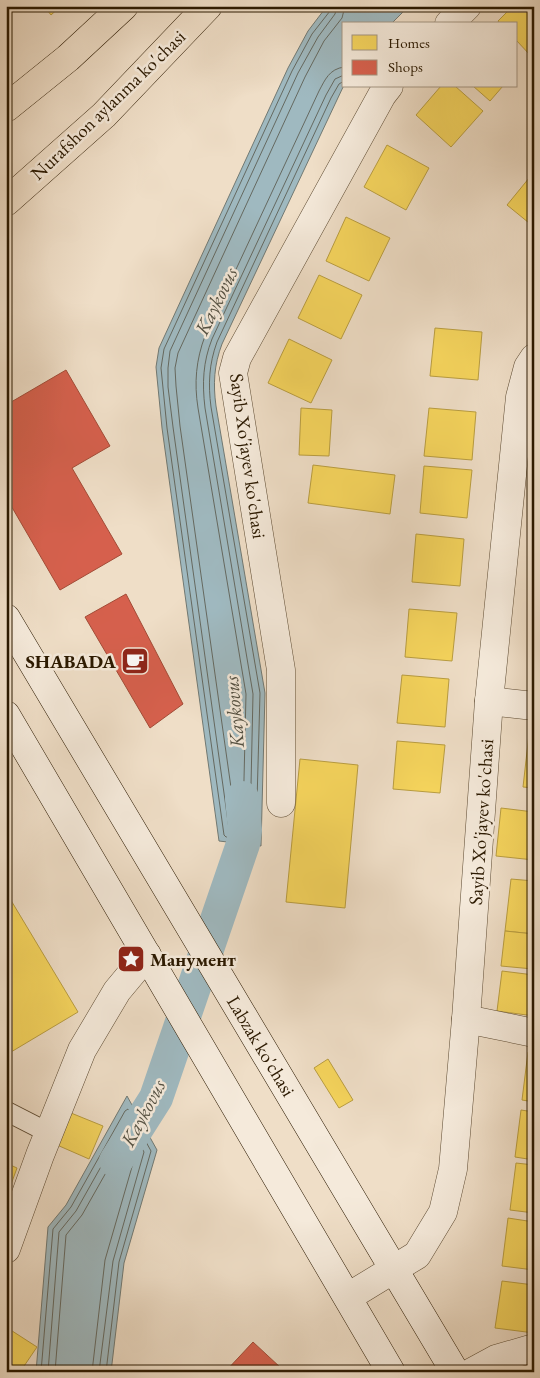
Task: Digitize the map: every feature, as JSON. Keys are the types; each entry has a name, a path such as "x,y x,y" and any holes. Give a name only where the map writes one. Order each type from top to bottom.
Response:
{"main road":[{"path":"6,108 68,58 124,6"},
{"name":"Nurafshon aylanma ko'chasi","path":"6,202 104,114 208,6"}],"street":[{"path":"451,22 467,6"},
{"name":"Sayib Xo'jayev ko'chasi","path":"281,803 281,670 233,373 237,358 387,88"},
{"name":"Sayib Xo'jayev ko'chasi","path":"348,1296 417,1255 443,1212 453,1169 489,701 520,397 528,367 534,358"},
{"name":"Labzak ko'chasi","path":"6,618 455,1372"},
{"path":"489,701 534,706"},
{"path":"6,715 391,1372"},
{"path":"6,1249 82,1050 116,991 148,955"},
{"path":"466,1019 534,1033"},
{"path":"472,1372 496,1359 534,1348"}],"lane":[{"path":"6,1111 49,1134"}],"water":[{"path":"327,6 409,6 393,22 342,22 343,88 222,344 217,359 215,375 216,406 265,693 261,846 219,841 162,428 156,367 159,348 288,68 308,31"},
{"path":"127,1096 157,1150 124,1263 111,1372 36,1372 48,1227 66,1205"}],"building: Homes":[{"path":"44,6 61,6 51,15"},
{"path":"513,6 534,6 534,53 531,56 518,42 518,22 498,21"},
{"path":"439,88 457,88 483,111 451,147 416,115"},
{"path":"475,88 501,88 490,101"},
{"path":"387,145 429,168 406,210 364,187"},
{"path":"534,172 534,227 507,205"},
{"path":"346,217 390,238 369,281 326,261"},
{"path":"319,275 362,295 341,339 298,318"},
{"path":"435,328 482,332 478,380 430,376"},
{"path":"289,339 332,360 311,403 268,383"},
{"path":"301,408 332,410 329,456 299,455"},
{"path":"429,408 476,412 472,460 424,456"},
{"path":"313,465 395,475 390,514 308,503"},
{"path":"424,466 472,470 467,518 420,513"},
{"path":"416,534 464,539 460,586 412,582"},
{"path":"409,609 457,613 452,661 405,657"},
{"path":"402,675 449,679 445,727 397,723"},
{"path":"529,734 534,735 534,788 523,787"},
{"path":"397,741 445,745 440,793 393,789"},
{"path":"300,759 358,765 345,908 286,902"},
{"path":"501,808 534,812 534,860 496,856"},
{"path":"511,879 534,881 534,934 505,931"},
{"path":"6,892 78,1012 6,1055"},
{"path":"505,931 534,934 533,969 501,966"},
{"path":"502,971 534,975 534,1016 497,1011"},
{"path":"528,1052 534,1053 534,1102 522,1100"},
{"path":"328,1059 353,1100 339,1108 314,1068"},
{"path":"521,1110 534,1112 534,1160 515,1157"},
{"path":"71,1113 103,1126 89,1159 57,1145"},
{"path":"6,1163 17,1168 6,1198"},
{"path":"516,1163 534,1165 534,1213 510,1210"},
{"path":"508,1218 534,1222 534,1270 502,1266"},
{"path":"502,1281 534,1285 534,1333 495,1328"},
{"path":"6,1327 37,1347 20,1372 6,1372"}],"building: Shops":[{"path":"66,370 110,446 72,468 122,554 60,590 6,497 6,405"},
{"name":"SHABADA","path":"126,594 183,704 150,728 85,617"},
{"path":"253,1342 281,1368 278,1372 225,1372"}],"waterway":[{"name":"Kaykovus","path":"116,1161 156,1098 243,844 245,830 242,798"}],"place":[{"name":"SHABADA","path":"135,661"},
{"name":"Манумент","path":"131,959"}]}
